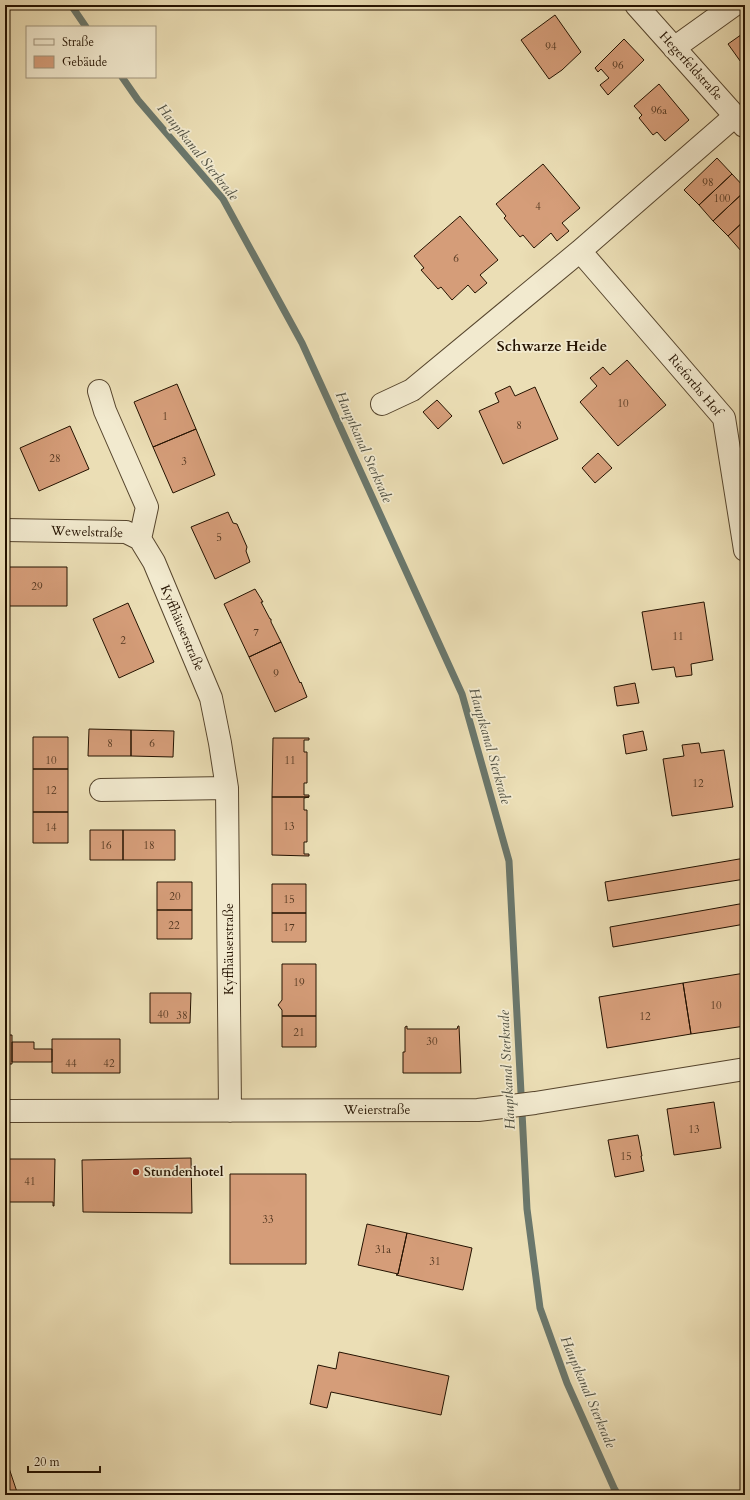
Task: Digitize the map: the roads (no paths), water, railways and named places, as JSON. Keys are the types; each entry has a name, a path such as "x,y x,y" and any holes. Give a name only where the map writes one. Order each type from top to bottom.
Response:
{"street":[{"name":"Hegerfeldstraße","path":"636,5 740,122"},
{"path":"674,48 734,5"},
{"path":"382,404 412,390 580,251 740,122"},
{"name":"Rieforths Hof","path":"580,251 724,418 745,550"},
{"path":"99,391 108,418 147,507 140,539"},
{"name":"Wewelstraße","path":"5,530 126,532 140,539 154,562"},
{"name":"Kyffhäuserstraße","path":"154,562 211,698 227,788 230,1111"},
{"path":"101,790 227,788"},
{"name":"Weierstraße","path":"5,1111 478,1110 535,1103 745,1069"}],"waterway":[{"name":"Hauptkanal Sterkrade","path":"71,5 85,26"},
{"name":"Hauptkanal Sterkrade","path":"123,78 138,100 223,199 302,343 462,694 509,861 527,1209 540,1308 567,1383 618,1495"}],"place":[{"name":"Stundenhotel","path":"136,1172"}],"district":[{"name":"Schwarze Heide","path":"552,346"}]}
